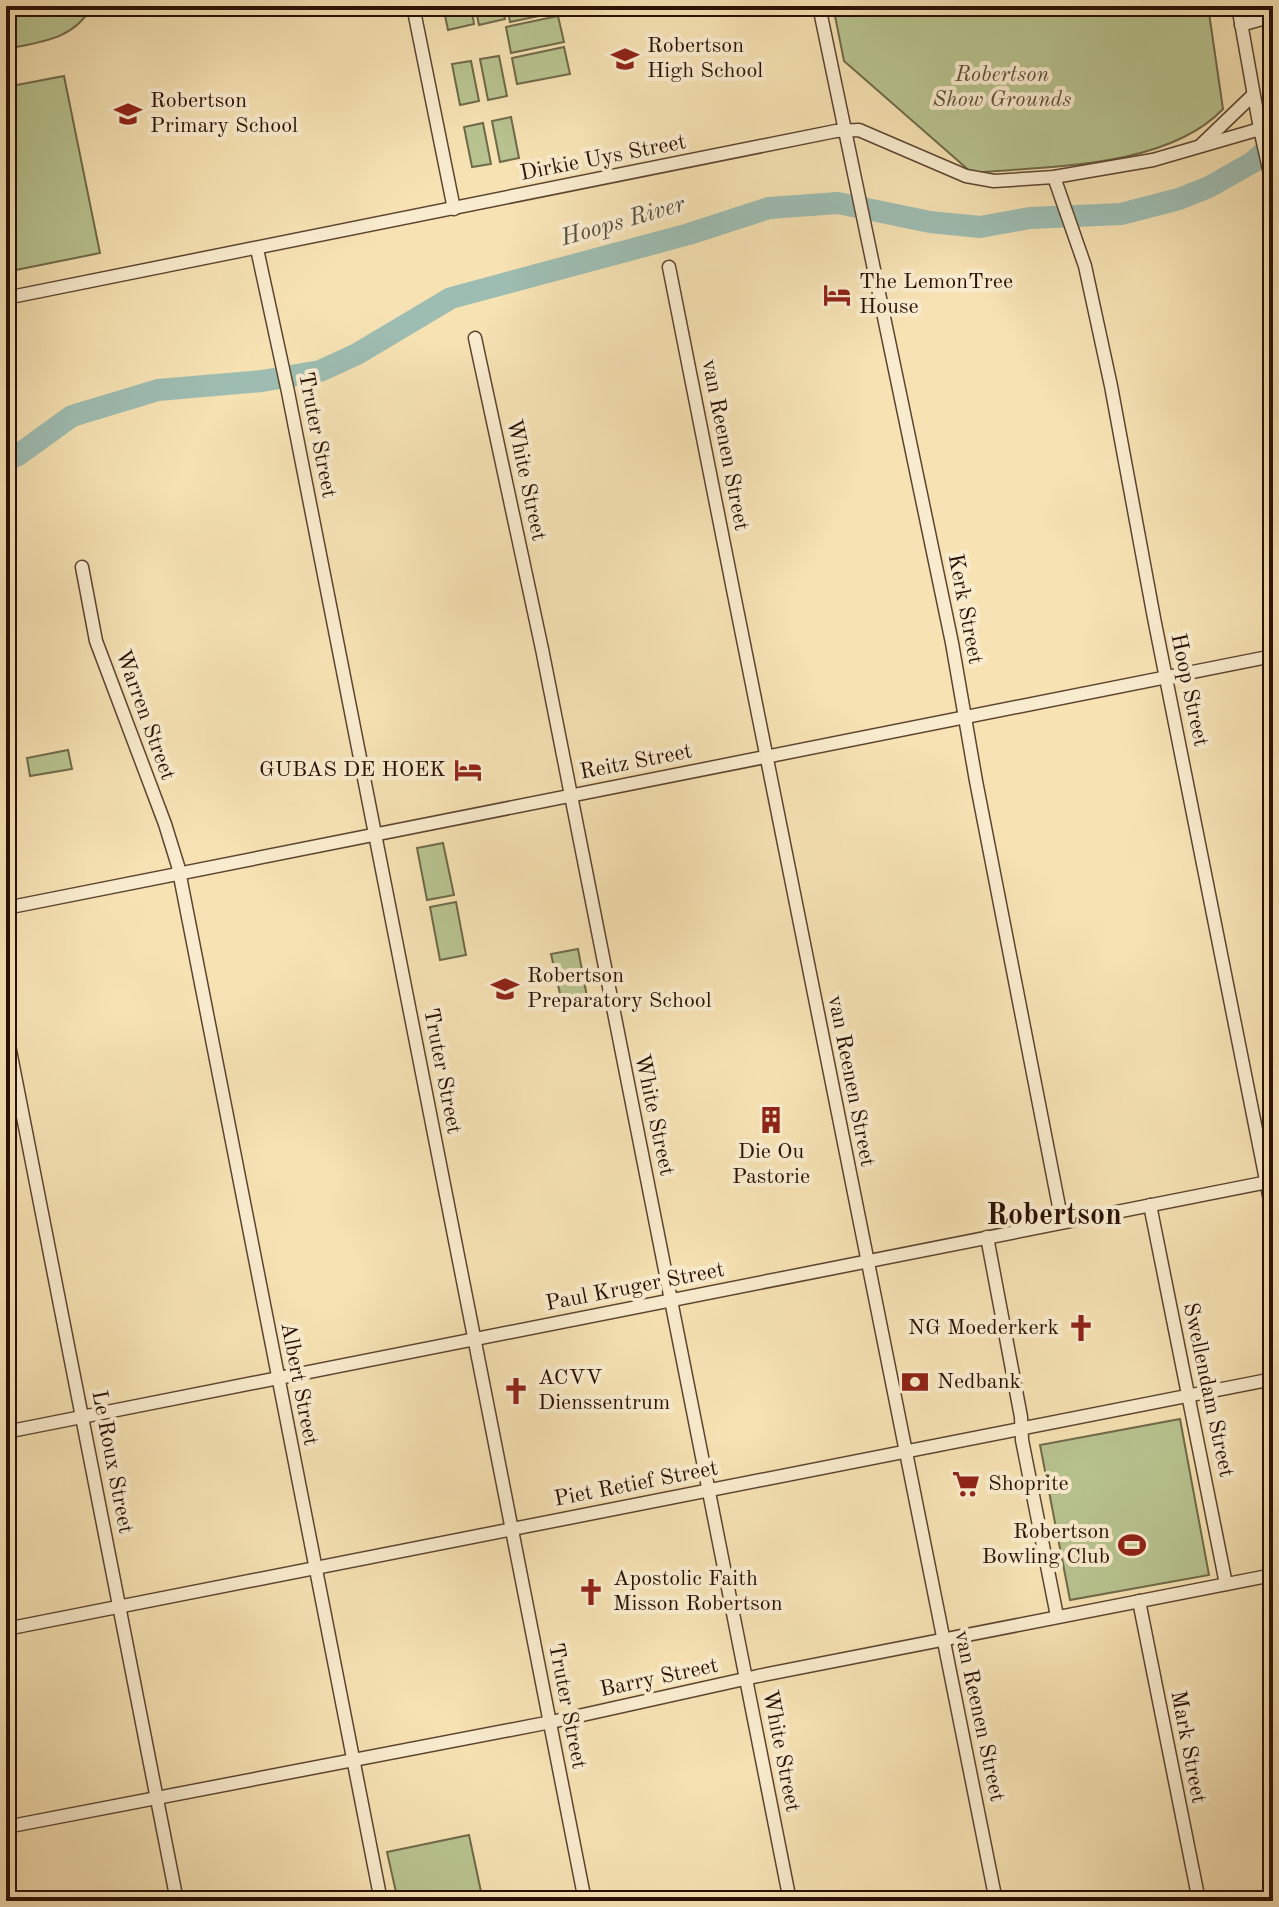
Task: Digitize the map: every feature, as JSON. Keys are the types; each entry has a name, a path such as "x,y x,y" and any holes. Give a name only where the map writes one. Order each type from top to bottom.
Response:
{"street":[{"path":"413,6 454,209"},
{"name":"Kerk Street","path":"819,6 859,189 965,718 1062,1222"},
{"path":"1238,6 1273,187"},
{"path":"1241,25 1273,16"},
{"name":"Dirkie Uys Street","path":"1201,145 1253,95"},
{"name":"Dirkie Uys Street","path":"6,298 845,130 859,130 978,180 1054,177 1153,160 1201,145 1238,138 1260,129"},
{"name":"Hoop Street","path":"1054,177 1085,266 1111,386 1166,676 1270,1182 1273,1215"},
{"name":"Truter Street","path":"257,249 288,392 585,1901"},
{"name":"van Reenen Street","path":"669,267 996,1901"},
{"name":"White Street","path":"475,338 542,649 790,1901"},
{"name":"Warren Street","path":"82,567 96,641 165,824 179,875"},
{"name":"Reitz Street","path":"6,908 1273,656"},
{"name":"Albert Street","path":"179,875 381,1901"},
{"name":"Le Roux Street","path":"6,1030 177,1901"},
{"name":"Paul Kruger Street","path":"6,1432 1270,1182"},
{"name":"Swellendam Street","path":"1150,1205 1226,1584"},
{"path":"987,1237 1057,1616"},
{"name":"Piet Retief Street","path":"6,1629 1273,1379"},
{"name":"Barry Street","path":"6,1827 551,1722 1057,1616 1273,1575"},
{"name":"Mark Street","path":"1139,1601 1199,1901"}],"green space":[{"path":"6,6 92,6 85,17 66,33 6,49"},
{"path":"443,6 471,6 474,24 448,30"},
{"path":"475,6 502,6 505,19 479,25"},
{"path":"507,6 556,6 558,12 510,22"},
{"name":"Robertson Show Grounds","path":"833,6 1208,6 1223,109 1199,128 1171,143 1139,153 1070,165 972,173 844,61"},
{"path":"558,16 564,42 511,53 506,27"},
{"path":"564,47 570,74 517,84 512,58"},
{"path":"499,56 507,96 488,100 480,59"},
{"path":"471,61 479,101 460,105 452,64"},
{"path":"64,76 100,253 6,272 6,87"},
{"path":"511,117 519,158 500,162 492,121"},
{"path":"483,123 491,164 472,167 464,127"},
{"path":"68,750 72,769 30,776 27,758"},
{"path":"443,843 454,895 427,900 417,848"},
{"path":"456,902 466,955 440,960 430,907"},
{"path":"578,949 588,1002 563,1007 551,954"},
{"path":"1180,1419 1209,1575 1070,1600 1040,1445"},
{"path":"469,1835 483,1901 398,1901 387,1852"}],"waterway":[{"name":"Hoops River","path":"6,460 18,455 72,416 158,390 262,381 320,371 357,354 451,298 689,234 769,208 838,203 930,222 980,227 1030,218 1121,214 1179,199 1209,187 1253,162 1273,144"}],"place":[{"name":"Robertson High School","path":"625,59"},
{"name":"Robertson Primary School","path":"128,114"},
{"name":"The LemonTree House","path":"837,295"},
{"name":"GUBAS DE HOEK","path":"468,770"},
{"name":"Robertson Preparatory School","path":"505,989"},
{"name":"Die Ou Pastorie","path":"771,1120"},
{"name":"NG Moederkerk","path":"1081,1328"},
{"name":"Nedbank","path":"915,1382"},
{"name":"ACVV Dienssentrum","path":"516,1391"},
{"name":"Shoprite","path":"966,1484"},
{"name":"Robertson Bowling Club","path":"1132,1545"},
{"name":"Apostolic Faith Misson Robertson","path":"591,1592"}],"district":[{"name":"Robertson","path":"1054,1216"}]}
